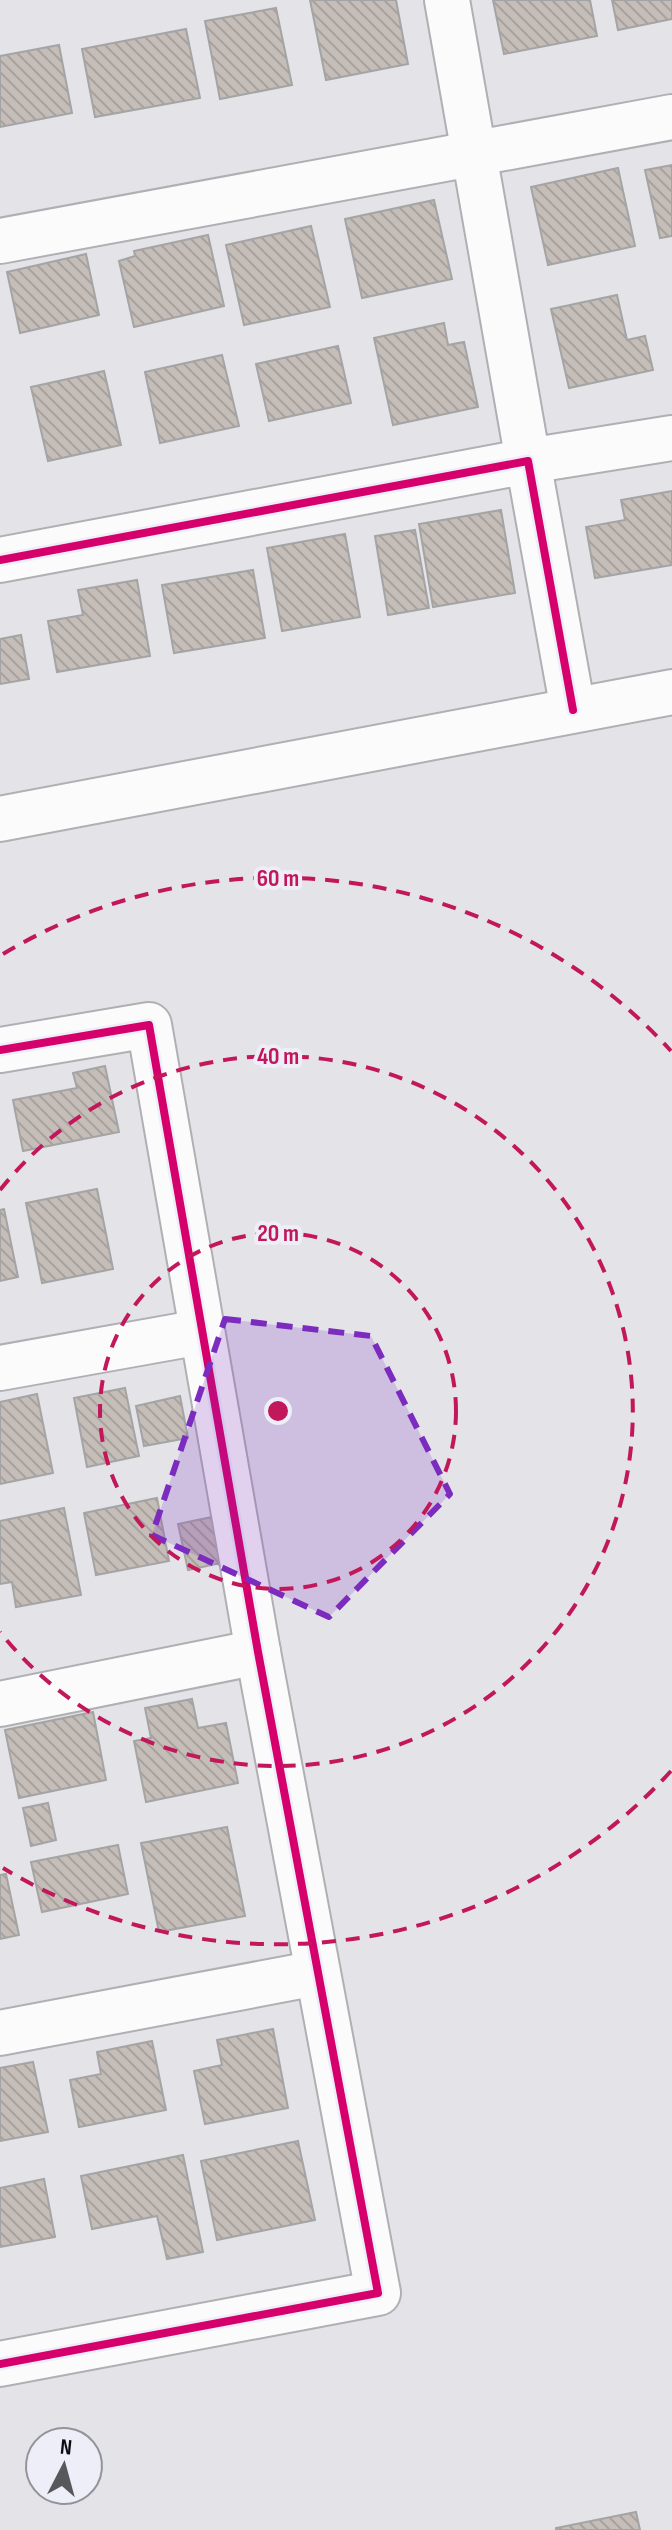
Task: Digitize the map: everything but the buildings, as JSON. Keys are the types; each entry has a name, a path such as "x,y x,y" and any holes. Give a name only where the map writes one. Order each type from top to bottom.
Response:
{"street":[{"path":"447,0 573,710"},
{"path":"0,241 672,117"},
{"path":"0,560 528,461 672,438"},
{"path":"0,819 672,692"},
{"path":"0,1050 149,1025 258,1652 378,2293 0,2364"},
{"path":"0,1368 201,1332"},
{"path":"0,1704 258,1652"},
{"path":"0,2033 317,1973"}],"highlighted area":[{"path":"225,1319 371,1336 450,1494 329,1617 152,1535"}],"cycle path":[{"path":"0,560 528,461 573,710"},
{"path":"0,1050 149,1025 258,1652 378,2293 0,2364"}]}
